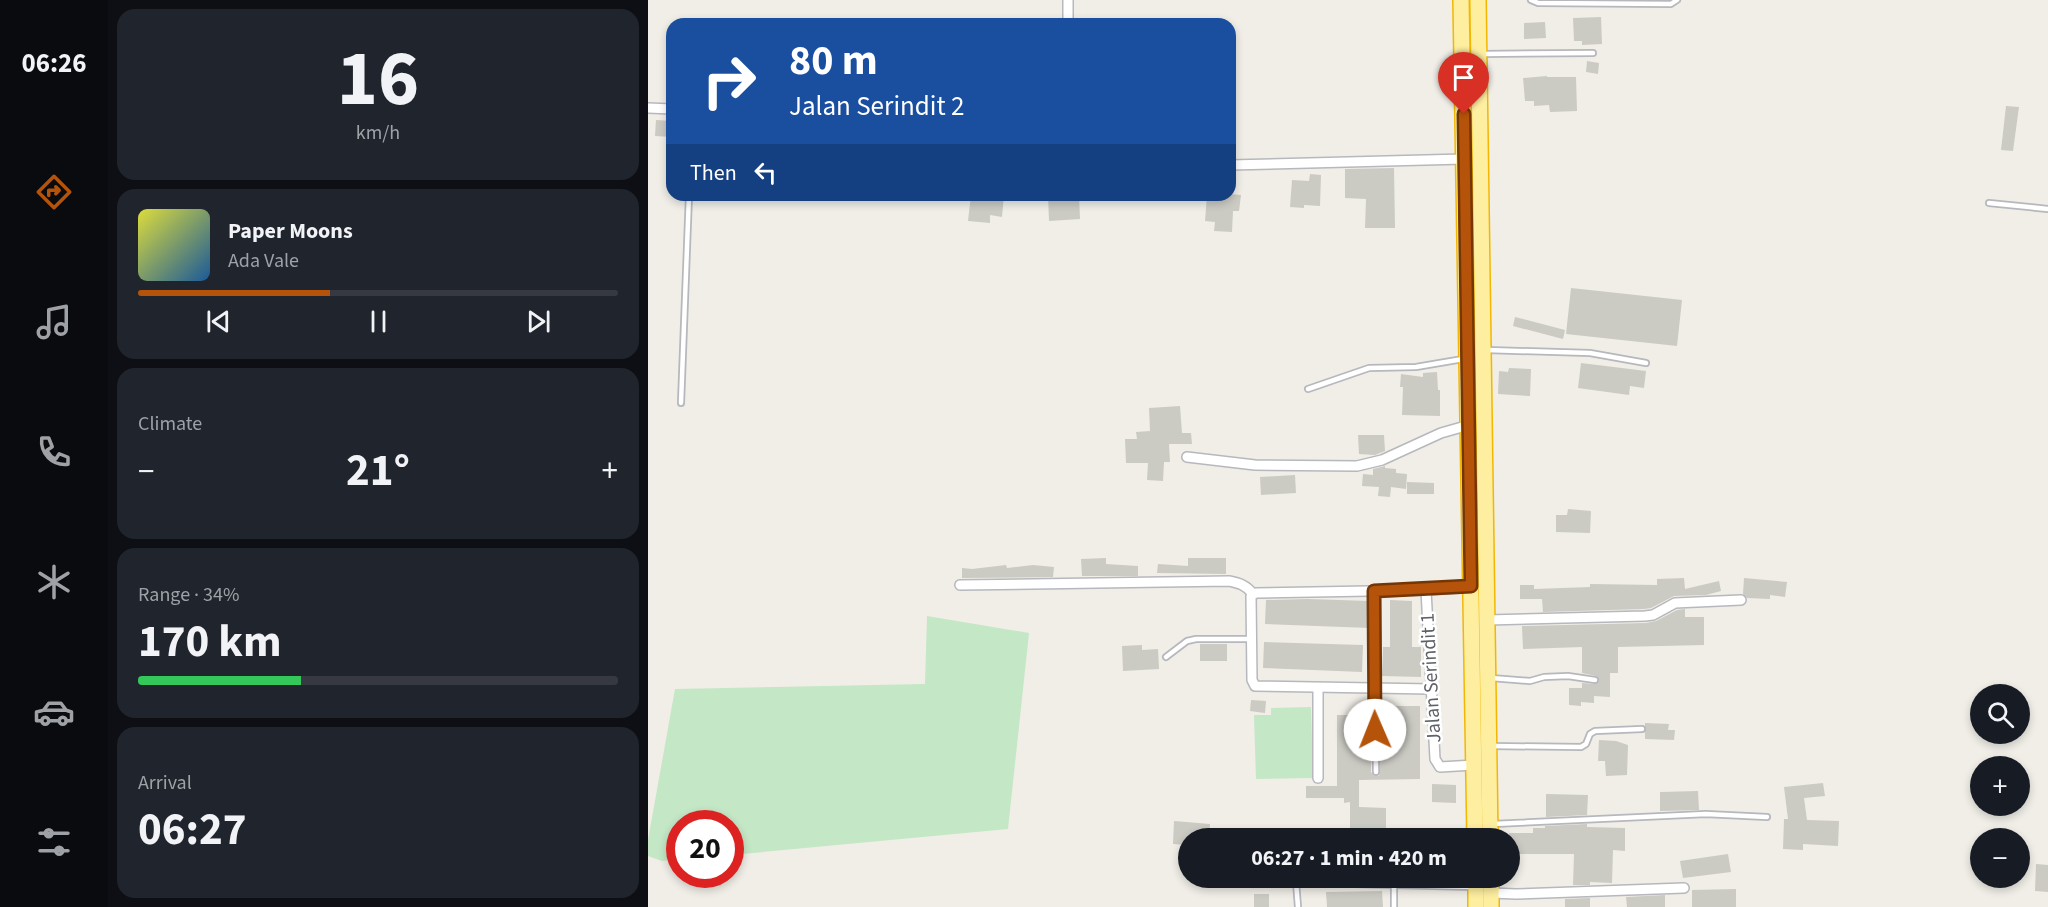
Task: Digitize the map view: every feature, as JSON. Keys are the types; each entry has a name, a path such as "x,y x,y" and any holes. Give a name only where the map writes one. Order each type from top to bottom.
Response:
{"highway":[{"path":"1461,0 1475,828"},
{"path":"1478,0 1490,828"},
{"path":"1476,888 1476,907"}],"street":[{"path":"1068,0 1068,18"},
{"path":"648,108 666,109"},
{"path":"1236,165 1464,159"},
{"path":"1187,457 1255,465 1357,466 1382,460 1441,433 1469,425"},
{"path":"960,585 1228,581 1246,586 1253,594"},
{"path":"1253,594 1426,590 1471,586"},
{"name":"Jalan Serindit 1","path":"1426,590 1436,762 1440,767 1474,765"},
{"path":"1253,594 1250,600 1252,680 1256,686 1431,689"},
{"path":"1487,620 1645,616 1653,615 1675,603 1741,600"},
{"path":"1318,688 1318,778"},
{"path":"1491,892 1516,894 1684,888"}],"lane":[{"path":"1531,0 1538,3 1671,4 1677,0"},
{"path":"1479,54 1593,53"},
{"path":"681,403 688,201"},
{"path":"1989,203 2048,208"},
{"path":"1483,350 1590,354 1646,363"},
{"path":"1308,389 1369,368 1416,367 1468,358"},
{"path":"1374,591 1376,772"},
{"path":"1166,657 1187,640 1251,639"},
{"path":"1488,678 1530,681 1544,676 1568,676 1595,680"},
{"path":"1489,746 1581,747 1586,744 1592,732 1642,729"},
{"path":"1520,829 1706,814 1767,817"},
{"path":"1296,888 1298,907"},
{"path":"1394,888 1394,907"}],"green space":[{"path":"927,616 1029,633 1008,829 744,854 744,810 666,810 666,861 648,856 648,840 675,689 925,684"},
{"path":"1311,707 1313,778 1256,779 1254,715 1271,715 1271,708"}],"building":[{"path":"1601,17 1602,44 1582,45 1582,41 1574,41 1573,18"},
{"path":"1545,22 1546,38 1524,39 1524,23"},
{"path":"1587,61 1599,63 1598,74 1586,72"},
{"path":"1576,77 1577,111 1550,112 1549,105 1534,106 1534,101 1525,101 1523,78"},
{"path":"2006,106 2019,107 2013,151 2001,150"},
{"path":"656,120 666,121 666,137 655,136"},
{"path":"1394,168 1395,228 1365,228 1366,199 1345,198 1345,169"},
{"path":"1310,174 1321,175 1320,206 1290,207 1292,180 1309,181"},
{"path":"1236,195 1241,195 1239,211 1233,211 1232,232 1214,231 1215,222 1205,221 1207,201 1236,201"},
{"path":"970,201 1003,201 1002,217 990,215 990,223 968,221"},
{"path":"1048,201 1079,201 1080,219 1049,221"},
{"path":"1571,288 1682,300 1677,346 1566,334"},
{"path":"1515,317 1565,330 1563,339 1513,326"},
{"path":"1581,363 1646,371 1644,388 1630,386 1629,395 1578,388"},
{"path":"1509,368 1531,369 1530,396 1498,394 1499,371 1508,372"},
{"path":"1437,372 1440,416 1402,415 1401,374 1423,377 1423,373"},
{"path":"1180,406 1182,433 1191,433 1192,444 1169,444 1170,462 1164,462 1163,481 1147,480 1148,463 1126,463 1125,439 1137,439 1136,432 1150,431 1149,408"},
{"path":"1358,435 1384,435 1385,451 1375,455 1359,454"},
{"path":"1385,466 1385,468 1396,469 1396,473 1407,474 1406,489 1391,487 1390,497 1378,496 1379,487 1362,486 1363,474 1373,475 1373,469"},
{"path":"1295,475 1296,493 1261,495 1260,477"},
{"path":"1407,482 1434,483 1434,494 1407,494"},
{"path":"1568,509 1591,511 1590,533 1556,532 1556,515 1567,515"},
{"path":"1106,558 1106,564 1138,566 1138,576 1082,576 1081,559"},
{"path":"1188,558 1226,558 1226,574 1157,573 1158,564 1188,566"},
{"path":"1006,565 1007,568 1033,565 1054,567 1053,577 962,578 962,568"},
{"path":"1684,578 1685,589 1719,581 1721,591 1706,595 1674,596 1651,608 1644,609 1543,612 1542,599 1520,599 1520,585 1534,585 1534,589 1590,587 1590,584 1657,585 1657,579"},
{"path":"1744,578 1787,582 1785,597 1770,595 1770,599 1747,598 1743,594"},
{"path":"1266,600 1370,601 1370,628 1265,624"},
{"path":"1390,600 1412,601 1412,647 1421,647 1421,677 1382,676 1383,647 1390,647"},
{"path":"1685,609 1685,617 1704,617 1704,645 1618,647 1618,673 1610,673 1610,697 1594,696 1594,703 1581,702 1581,706 1569,705 1569,688 1582,688 1582,683 1596,684 1599,680 1596,676 1582,673 1582,647 1523,649 1522,626 1646,623"},
{"path":"1264,642 1363,645 1362,672 1263,668"},
{"path":"1200,644 1227,644 1227,661 1200,661"},
{"path":"1142,645 1142,650 1158,649 1159,669 1123,671 1122,646"},
{"path":"1251,700 1266,701 1265,713 1250,711"},
{"path":"1384,706 1420,706 1420,779 1359,780 1359,807 1386,808 1386,828 1350,828 1350,802 1344,803 1344,798 1306,798 1306,786 1337,786 1337,715 1371,715 1371,772 1374,776 1379,776 1380,715 1384,715"},
{"path":"1645,723 1669,724 1668,730 1675,730 1674,740 1645,739"},
{"path":"1599,740 1616,741 1628,745 1627,775 1606,776 1605,761 1598,761"},
{"path":"1823,783 1825,796 1804,798 1807,820 1839,821 1838,846 1803,844 1803,850 1783,849 1784,819 1788,819 1784,787"},
{"path":"1432,784 1456,785 1456,803 1432,802"},
{"path":"1698,791 1699,810 1660,811 1660,792"},
{"path":"1546,794 1588,795 1587,815 1546,817"},
{"path":"1174,821 1210,824 1210,828 1178,828 1178,844 1173,844"},
{"path":"1587,824 1587,827 1625,828 1625,851 1613,850 1612,883 1590,882 1590,885 1573,885 1574,854 1520,854 1520,833 1533,833 1533,828 1545,828 1545,826"},
{"path":"1728,854 1731,872 1683,878 1680,861"},
{"path":"2036,864 2048,865 2048,892 2035,891"},
{"path":"1736,889 1736,907 1692,907 1692,890"},
{"path":"1382,891 1383,907 1327,907 1326,892"},
{"path":"1254,894 1269,894 1269,907 1254,907"},
{"path":"1665,895 1665,907 1627,907 1626,897"},
{"path":"1590,898 1590,907 1565,907 1565,899"}],"route":[{"path":"1375,730 1374,591 1471,586 1464,114"}]}
